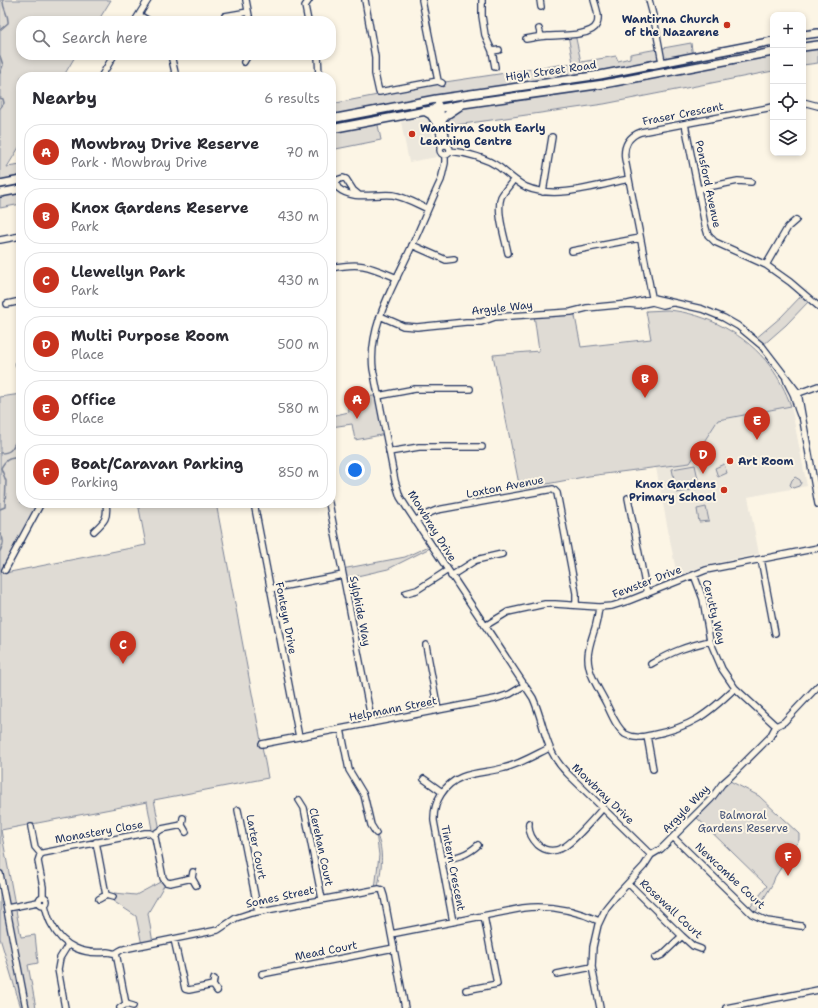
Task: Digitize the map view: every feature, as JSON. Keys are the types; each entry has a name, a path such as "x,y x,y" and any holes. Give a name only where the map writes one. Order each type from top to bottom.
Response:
{"main road":[{"path":"806,34 818,32"},
{"name":"High Street Road","path":"336,118 436,99 600,75 770,42"},
{"path":"763,43 770,49"},
{"path":"806,47 818,45"},
{"name":"High Street Road","path":"336,128 438,108 604,84 770,52"},
{"path":"542,83 543,87 549,92"},
{"path":"424,111 440,122 448,114 463,104"},
{"path":"0,184 16,181"},
{"path":"0,193 16,190"}],"street":[{"path":"139,15 148,0"},
{"path":"246,0 249,16"},
{"path":"307,16 305,6 309,0"},
{"path":"365,0 375,57 375,74 379,92 440,82 422,0"},
{"path":"482,0 482,16 485,35 492,51 495,67"},
{"path":"540,0 541,7"},
{"path":"526,39 541,36 572,35 593,29 596,27 598,21 594,0"},
{"path":"649,0 662,62"},
{"path":"225,16 248,12"},
{"path":"539,29 541,36"},
{"path":"492,51 499,50"},
{"path":"104,72 111,60"},
{"path":"172,60 175,72"},
{"path":"318,60 319,72"},
{"name":"Mowbray Drive","path":"436,99 446,150 444,168 441,180 380,316 375,332 372,356 378,396 397,489 402,501 525,685 537,708 549,748 565,772 651,855"},
{"path":"806,103 818,106"},
{"name":"Fraser Crescent","path":"651,300 650,287 624,151 628,143 633,137 641,132 770,108"},
{"name":"Ponsford Avenue","path":"685,124 705,228 710,237 717,244 766,265 790,282 818,306"},
{"path":"543,192 552,137"},
{"path":"446,150 483,158 495,164 514,180 527,188 543,192 565,192 629,179"},
{"path":"508,253 500,212 500,202 504,193 514,180"},
{"path":"698,189 738,181 751,182"},
{"path":"359,195 397,196 428,209"},
{"path":"766,265 788,227 796,220"},
{"path":"0,240 16,237"},
{"path":"572,251 640,238"},
{"path":"412,245 446,260 454,259"},
{"path":"336,267 360,265 397,278"},
{"path":"651,300 696,307 710,312 738,326 762,346 774,360 797,395 818,504"},
{"name":"Argyle Way","path":"380,316 403,326 413,327 481,322 495,318 567,312 583,308 628,304 651,300"},
{"path":"7,304 16,302"},
{"path":"797,395 818,386"},
{"path":"378,396 412,390 470,389"},
{"path":"390,452 419,447 482,447"},
{"name":"Loxton Avenue","path":"416,521 437,510 553,489 556,491 558,500 576,593 576,605"},
{"path":"628,498 646,594"},
{"path":"5,570 39,508"},
{"path":"94,531 106,518 107,508"},
{"name":"Fonteyn Drive","path":"255,508 299,737"},
{"name":"Sylphide Way","path":"330,508 372,723"},
{"name":"Fewster Drive","path":"485,626 505,613 550,604 599,607 608,607 621,604 711,569 818,548"},
{"path":"452,576 476,560 502,554"},
{"path":"761,559 776,633"},
{"path":"406,593 417,590 448,570"},
{"path":"270,589 343,575"},
{"name":"Cerutty Way","path":"694,575 703,599 710,641 722,669 736,688 776,726"},
{"path":"599,607 597,622 588,653 588,663 591,673 620,729 626,734 632,737 647,736 674,730 696,721 712,710 736,688"},
{"path":"651,664 686,646 710,641"},
{"path":"426,645 438,710"},
{"name":"Helpmann Street","path":"262,744 501,697 510,694 525,685"},
{"name":"Argyle Way","path":"599,1007 592,967 593,947 599,921 610,902 644,866 651,855 659,851 711,799 722,784 770,737 776,726 784,722 818,686"},
{"path":"341,729 349,770 364,795 371,825 376,833"},
{"path":"647,736 653,769"},
{"path":"424,779 442,792 451,783 460,778 510,766 549,748"},
{"name":"Tintern Crescent","path":"442,792 436,805 434,817 453,922"},
{"name":"Clerehan Court","path":"299,800 304,808 322,899"},
{"path":"529,822 530,834 537,844 547,850 555,850 567,846 603,808"},
{"name":"Larter Court","path":"238,810 258,911"},
{"path":"183,818 182,825 186,832"},
{"path":"153,835 162,829 182,825"},
{"path":"7,908 41,899 43,887 38,861 41,854 34,845 31,827"},
{"name":"Monastery Close","path":"41,854 145,833 153,835 156,839 165,881 170,883 192,878"},
{"name":"Newcombe Court","path":"673,837 754,915 771,922 801,926"},
{"path":"96,842 106,895"},
{"path":"441,860 461,856 471,851 478,845"},
{"path":"193,872 192,878 196,885"},
{"path":"0,874 26,1008"},
{"name":"Rosewall Court","path":"628,883 693,946 701,949"},
{"name":"Somes Street","path":"41,899 47,900 45,905 52,926 68,945 87,952 116,953 124,949 218,930 243,915 258,911 381,889 384,896 405,1008"},
{"path":"99,899 106,895 113,896"},
{"path":"391,934 523,908 544,907 570,911 599,921"},
{"path":"466,990 497,984 484,916"},
{"path":"655,958 662,955 682,936"},
{"path":"174,939 185,989 189,990 213,985"},
{"path":"65,1008 58,964 68,945"},
{"name":"Mead Court","path":"262,974 394,948"},
{"path":"116,953 126,1004"},
{"path":"557,974 592,967"},
{"path":"214,979 213,985 217,991"},
{"path":"726,1008 818,990"},
{"path":"120,1008 126,1004 133,1006"}],"shaded area":[{"path":"425,118 430,121 437,157 409,162 401,122"},
{"name":"Knox Gardens Primary School","path":"791,406 807,486 748,497 759,554 706,565 677,576 656,468 690,463 718,420"}],"green space":[{"path":"0,0 111,0 101,16 16,16 16,60 73,60 66,72 16,72 16,152 7,167 16,166 16,181 0,184"},
{"path":"575,34 581,62 616,56 618,61 630,58 630,54 691,43 693,57 336,118 336,103 445,82 573,63 568,35"},
{"path":"818,45 818,63 806,65 806,47"},
{"path":"770,53 770,72 604,104 449,126 443,124 455,108 604,84"},
{"path":"377,120 381,140 336,149 336,128"},
{"path":"16,190 16,205 0,208 0,193"},
{"path":"803,294 810,300 786,325 762,346 755,339 781,317"},
{"path":"668,310 682,312 711,321 738,335 761,355 770,366 782,385 791,406 718,420 690,463 589,476 520,489 493,355 539,351 534,315 574,311 581,347 651,339 646,311"},
{"path":"16,395 16,508 38,508 5,570 5,573 146,545 139,508 217,508 268,778 154,800 160,830 153,835 147,802 1,830 21,937 35,935 38,963 28,965 36,1008 21,1008 0,938 0,397"},
{"path":"378,395 386,434 355,440 352,424 336,426 336,415 349,412 347,401"},
{"path":"724,464 727,473 718,477 715,468"},
{"path":"695,465 700,488 677,493 672,469"},
{"path":"795,477 800,480 801,483 799,486 793,488 790,485"},
{"path":"706,507 709,521 699,522 697,509"},
{"path":"431,545 432,547 388,569 344,579 342,569 405,557"},
{"name":"Balmoral Gardens Reserve","path":"728,780 759,796 799,834 799,840 775,877 754,915 748,910 767,886 694,815"},
{"path":"376,833 381,847 382,860 378,888 375,889 379,855"},
{"path":"164,880 166,882 148,913 153,943 142,945 136,916 113,901 114,893 136,895"}],"waterway":[{"path":"0,30 8,23 8,17 3,0"},
{"path":"0,56 3,65 0,73"},
{"path":"0,98 3,99 4,103 0,108"},
{"path":"0,453 9,451 16,441"},
{"path":"0,509 5,507 6,481 1,468 7,460 16,458"},
{"path":"0,534 3,538 0,551"}],"place":[{"name":"Wantirna Church of the Nazarene","path":"727,25"},
{"name":"Wantirna South Early Learning Centre","path":"412,134"},
{"name":"Knox Gardens Reserve","path":"645,398"},
{"name":"Mowbray Drive Reserve","path":"357,419"},
{"name":"Office","path":"757,440"},
{"name":"Art Room","path":"730,461"},
{"name":"Multi Purpose Room","path":"703,474"},
{"name":"Knox Gardens Primary School","path":"724,490"},
{"name":"Llewellyn Park","path":"123,664"},
{"name":"Boat/Caravan Parking","path":"788,876"}]}
